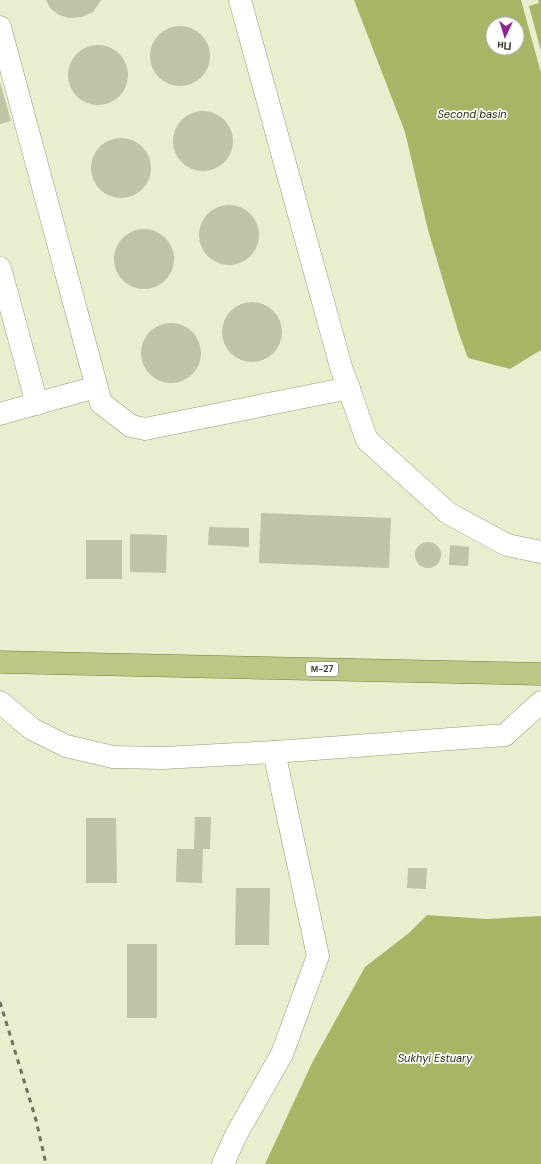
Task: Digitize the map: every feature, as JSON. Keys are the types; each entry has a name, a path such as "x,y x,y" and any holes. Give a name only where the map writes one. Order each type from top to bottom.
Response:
{"main road":[{"name":"М-27","path":"0,662 103,663 541,674"}],"lane":[{"path":"240,0 341,367 367,440 448,513 507,545 541,552"},
{"path":"0,27 101,403 131,426 145,429 349,388"},
{"path":"0,268 37,404"},
{"path":"0,414 96,387"},
{"path":"0,702 32,729 66,746 113,757 163,758 274,752 505,735 541,702"},
{"path":"223,1164 236,1135 282,1054 318,956 274,752"}],"water":[{"name":"Second basin","path":"354,0 541,0 541,350 510,369 468,358 459,334 428,230 405,132"},
{"name":"Sukhyi Estuary","path":"427,915 486,919 541,916 541,1164 265,1164 313,1061 365,967 409,933"}],"pier":[{"path":"521,0 538,0 539,3 529,6 541,51 541,73"}],"building":[{"path":"46,0 101,0 93,12 82,17 69,18 59,15 50,8"},
{"path":"180,26 197,31 205,39 210,56 205,73 197,81 180,86 163,81 155,73 150,56 155,39 163,31"},
{"path":"98,45 115,50 123,58 128,75 123,92 115,100 98,105 81,100 73,92 68,75 73,58 81,50"},
{"path":"0,82 11,121 0,124"},
{"path":"203,111 220,116 228,124 233,141 228,158 220,166 203,171 186,166 178,158 173,141 178,124 186,116"},
{"path":"121,138 138,143 146,151 151,168 146,185 138,193 121,198 104,193 96,185 91,168 96,151 104,143"},
{"path":"229,205 246,210 254,218 259,235 254,252 246,260 229,265 212,260 204,252 199,235 204,218 212,210"},
{"path":"144,229 161,234 169,242 174,259 169,276 161,284 144,289 127,284 119,276 114,259 119,242 127,234"},
{"path":"252,302 269,307 277,315 282,332 277,349 269,357 252,362 235,357 227,349 222,332 227,315 235,307"},
{"path":"171,323 188,328 196,336 201,353 196,370 188,378 171,383 154,378 146,370 141,353 146,336 154,328"},
{"path":"261,513 391,518 389,568 259,563"},
{"path":"209,527 249,528 249,547 208,545"},
{"path":"130,534 167,535 166,573 130,572"},
{"path":"86,540 122,540 122,579 86,579"},
{"path":"428,542 437,546 441,555 437,564 428,568 419,564 415,555 419,546"},
{"path":"450,545 469,547 468,566 449,565"},
{"path":"195,817 211,817 210,849 203,849 202,883 176,882 177,849 194,849"},
{"path":"86,818 116,818 117,883 86,883"},
{"path":"408,868 427,868 426,889 407,888"},
{"path":"236,888 270,888 269,945 235,945"},
{"path":"127,944 157,944 157,1018 127,1018"}],"railway":[{"path":"0,1002 36,1120 46,1164"}]}
